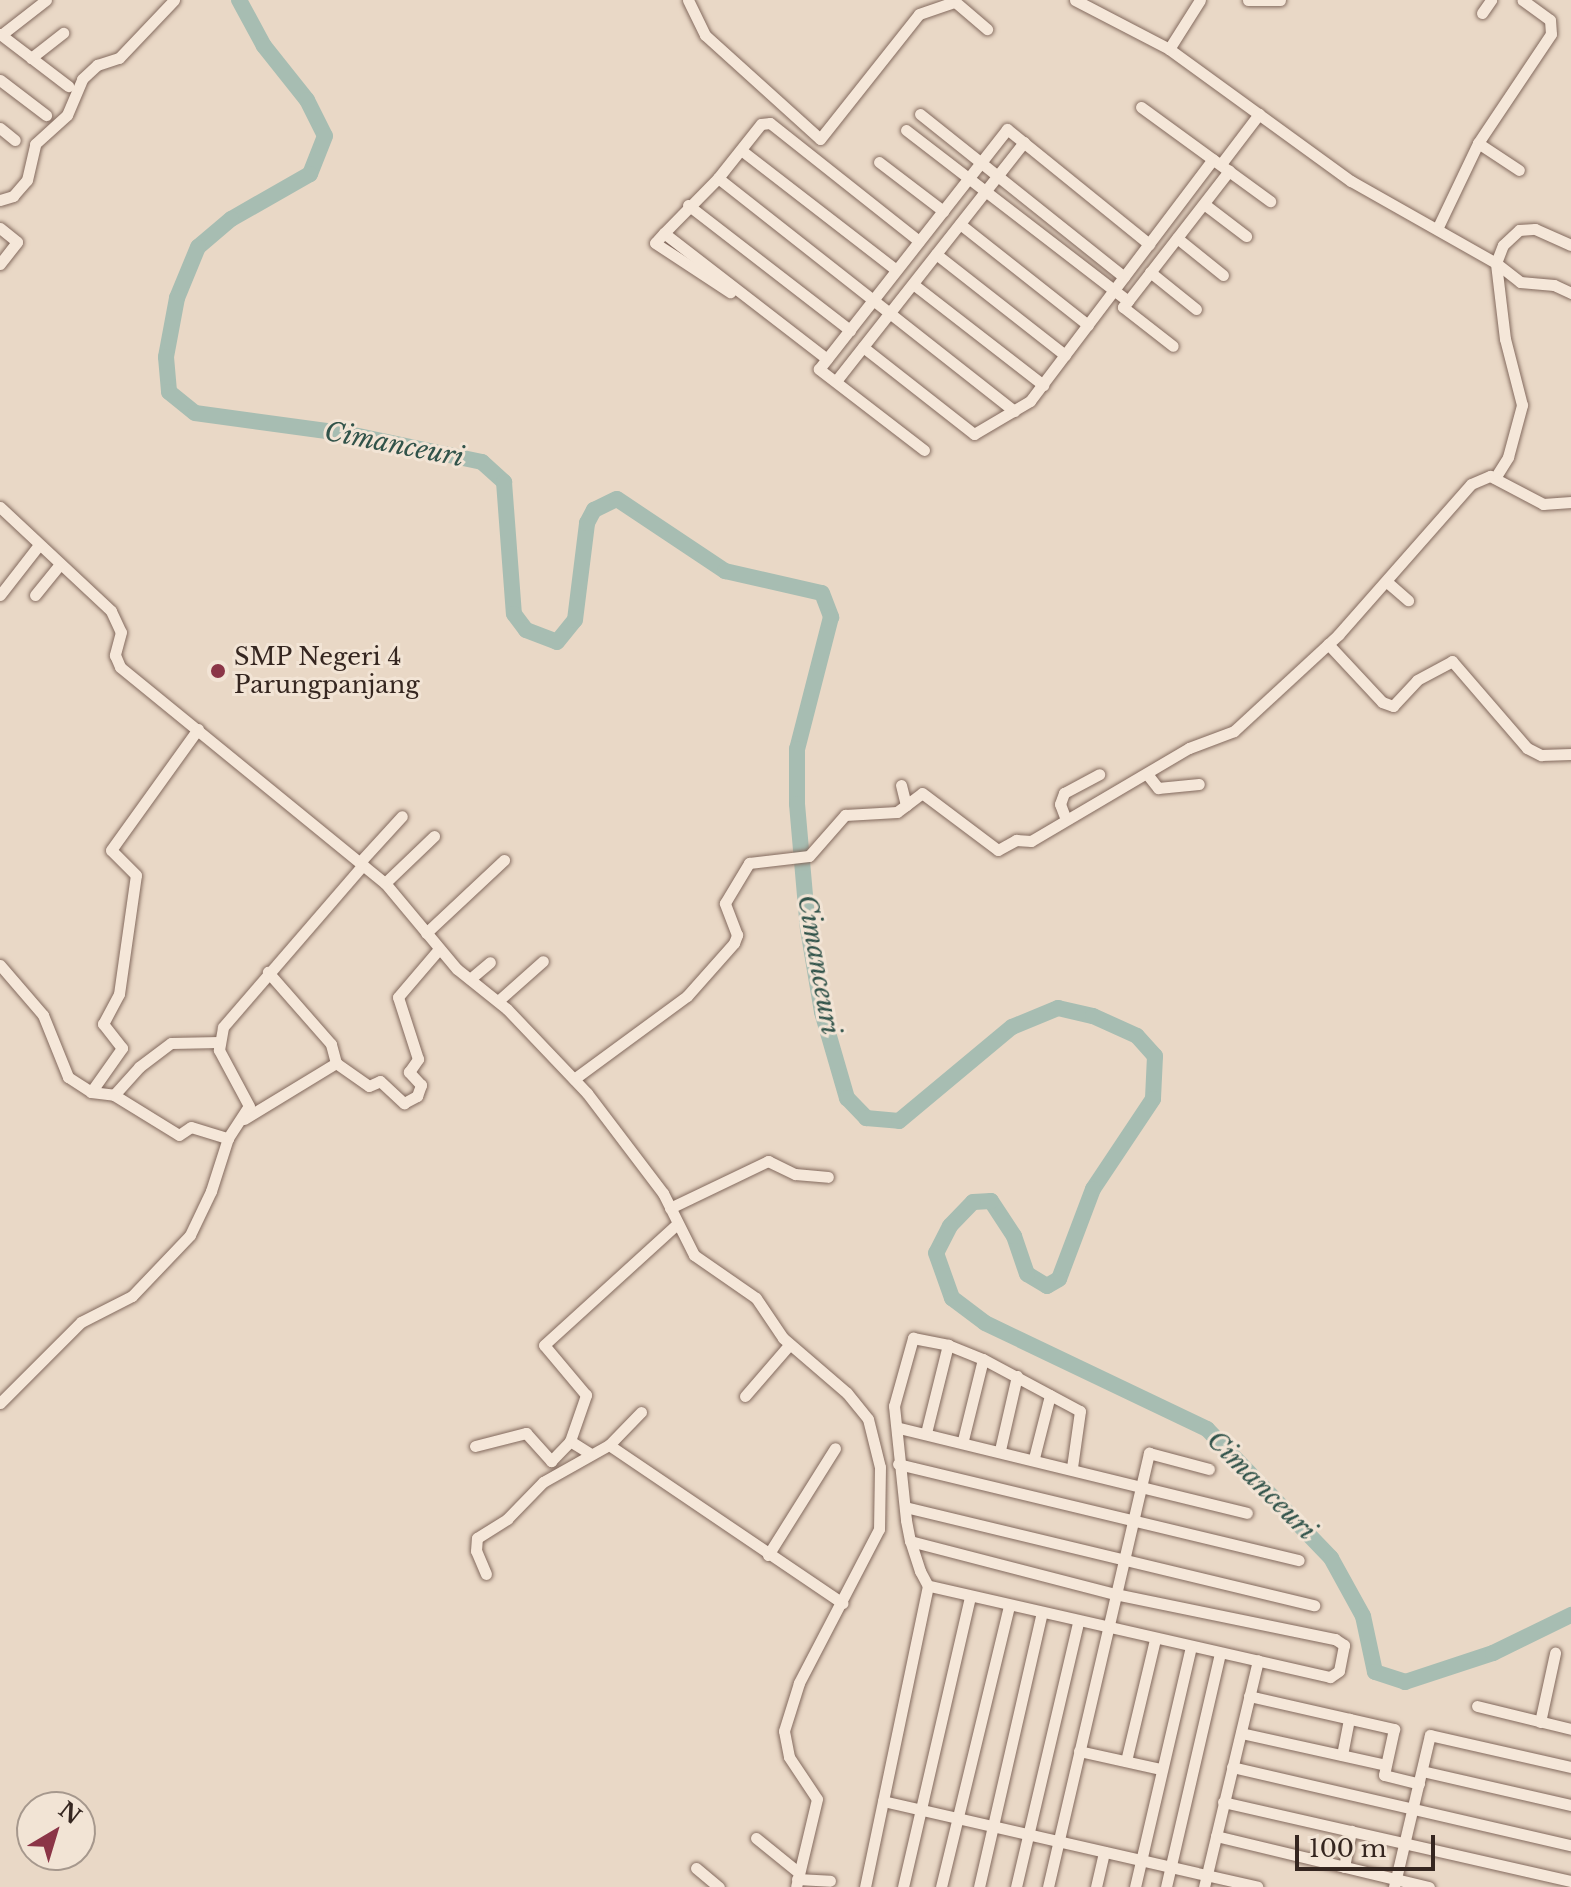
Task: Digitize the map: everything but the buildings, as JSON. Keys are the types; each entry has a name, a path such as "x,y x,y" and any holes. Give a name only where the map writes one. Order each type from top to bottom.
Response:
{"street":[{"path":"46,0 0,35 68,86"},
{"path":"0,200 13,196 27,180 35,144 67,115 82,79 97,65 119,58 174,0"},
{"path":"688,0 705,35 820,139 919,14 953,1 987,29"},
{"path":"1075,0 1169,49 1351,181 1413,219 1438,227 1496,263 1519,282 1554,285 1571,293"},
{"path":"1169,49 1200,0"},
{"path":"1248,0 1280,0"},
{"path":"1482,13 1491,0"},
{"path":"1438,227 1478,143 1551,34 1550,20 1522,0"},
{"path":"31,58 63,33"},
{"path":"0,80 46,115"},
{"path":"1141,107 1270,201"},
{"path":"920,114 1124,277"},
{"path":"863,347 974,434 1014,411 1043,385 1149,244 1221,165 1259,114"},
{"path":"827,359 664,233 688,205 718,178 761,124 770,123 919,241"},
{"path":"0,128 15,140"},
{"path":"924,450 819,369 1007,129 1149,244"},
{"path":"906,130 1128,301"},
{"path":"836,381 1024,142"},
{"path":"1478,143 1519,170"},
{"path":"741,150 896,270"},
{"path":"879,162 943,211"},
{"path":"1173,346 1123,307 1204,204 1221,165"},
{"path":"718,178 1014,411"},
{"path":"1204,204 1246,236"},
{"path":"688,205 850,330"},
{"path":"960,224 1088,325"},
{"path":"0,228 17,242 0,264"},
{"path":"1495,478 1508,457 1522,405 1505,339 1496,263 1503,245 1519,230 1535,229 1571,245"},
{"path":"1177,238 1223,275"},
{"path":"936,254 1065,355"},
{"path":"1150,272 1196,309"},
{"path":"913,284 1043,385"},
{"path":"574,1079 687,996 734,943 737,935 725,903 752,862 809,856 845,815 897,812 925,794 998,850 1015,840 1036,839 1065,817 1189,748 1234,731 1328,644 1387,582 1471,484 1495,478 1543,504 1571,502"},
{"path":"0,507 119,622 115,655 120,667 385,883 439,949 498,1001 574,1079 649,1173 670,1208 676,1225 702,1262 756,1298 789,1345 863,1410 880,1467 879,1529 799,1683 784,1731 789,1757 817,1799 797,1879"},
{"path":"0,595 38,546"},
{"path":"35,595 59,565"},
{"path":"1387,582 1408,600"},
{"path":"1328,644 1382,702 1393,706 1417,680 1452,661 1527,748 1541,755 1571,754"},
{"path":"91,1092 122,1048 103,1024 119,994 136,875 111,850 198,729"},
{"path":"1065,817 1060,804 1064,793 1099,774"},
{"path":"1147,774 1158,788 1199,784"},
{"path":"901,785 906,805"},
{"path":"0,1403 81,1322 132,1296 190,1235 211,1191 228,1138 249,1110 249,1099 219,1042 223,1027 402,816"},
{"path":"385,883 434,836"},
{"path":"426,933 504,860"},
{"path":"268,972 331,1044 336,1063 369,1086 380,1081 404,1103 417,1096 421,1085 409,1072 418,1059 398,997 439,949"},
{"path":"498,1001 543,961"},
{"path":"470,979 490,962"},
{"path":"0,965 43,1015 68,1077 91,1092 114,1095 179,1135 191,1127 228,1138"},
{"path":"114,1095 139,1067 171,1043 219,1042"},
{"path":"238,1122 336,1063"},
{"path":"670,1208 762,1162 828,1177"},
{"path":"475,1446 526,1433 552,1461 570,1441 586,1395 544,1346 676,1225"},
{"path":"865,1887 928,1586 910,1541 898,1464 899,1428 894,1406 912,1340 917,1336 983,1359 1081,1412 1072,1467"},
{"path":"745,1396 789,1345"},
{"path":"926,1433 948,1345"},
{"path":"963,1440 983,1359"},
{"path":"1000,1450 1017,1376"},
{"path":"1034,1458 1050,1395"},
{"path":"486,1574 476,1551 477,1538 507,1519 543,1482 589,1453 609,1445 641,1412"},
{"path":"899,1428 963,1440 1247,1513"},
{"path":"570,1441 589,1453"},
{"path":"609,1445 842,1603"},
{"path":"768,1555 835,1448"},
{"path":"1048,1887 1061,1842 1139,1485 1151,1452 1209,1469"},
{"path":"898,1464 1299,1560"},
{"path":"905,1507 1314,1605"},
{"path":"910,1541 1115,1594 1335,1639 1344,1645 1333,1677 1107,1629 928,1586"},
{"path":"903,1887 970,1597"},
{"path":"941,1887 1009,1605"},
{"path":"979,1887 1042,1613"},
{"path":"1016,1887 1026,1833 1078,1622"},
{"path":"1126,1761 1155,1639"},
{"path":"1135,1887 1191,1646"},
{"path":"1166,1887 1220,1653"},
{"path":"1540,1722 1555,1653"},
{"path":"1205,1881 1258,1660"},
{"path":"1249,1696 1394,1729 1384,1775 1419,1784"},
{"path":"1477,1706 1571,1729"},
{"path":"1342,1755 1349,1719"},
{"path":"1241,1733 1386,1765"},
{"path":"1395,1883 1430,1735 1571,1767"},
{"path":"1079,1751 1161,1769"},
{"path":"1232,1767 1571,1845"},
{"path":"1422,1771 1571,1805"},
{"path":"883,1801 1171,1868 1205,1881 1257,1887"},
{"path":"1223,1802 1571,1881"},
{"path":"1344,1867 1351,1831"},
{"path":"1216,1836 1344,1867 1395,1883 1429,1887"},
{"path":"756,1838 797,1879 830,1881"},
{"path":"1096,1887 1104,1852"},
{"path":"696,1868 719,1887"}],"waterway":[{"name":"Cimanceuri","path":"239,0 264,46 307,100 325,136 310,174 231,219 198,247 177,298 166,357 169,392 195,413 349,434 482,462 504,482 514,614 526,630 557,642 575,620 587,523 594,510 617,499 725,571 822,593 831,617 797,749 797,804 808,929 822,1012 847,1098 866,1118 899,1121 1012,1027 1058,1008 1093,1016 1137,1036 1155,1056 1153,1099 1093,1189 1059,1279 1047,1286 1027,1274 1014,1236 991,1201 973,1202 950,1226 936,1253 952,1298 985,1323 1207,1429 1331,1558 1363,1616 1375,1672 1405,1682 1493,1653 1571,1615"}],"place":[{"name":"SMP Negeri 4 Parungpanjang","path":"218,671"}]}
